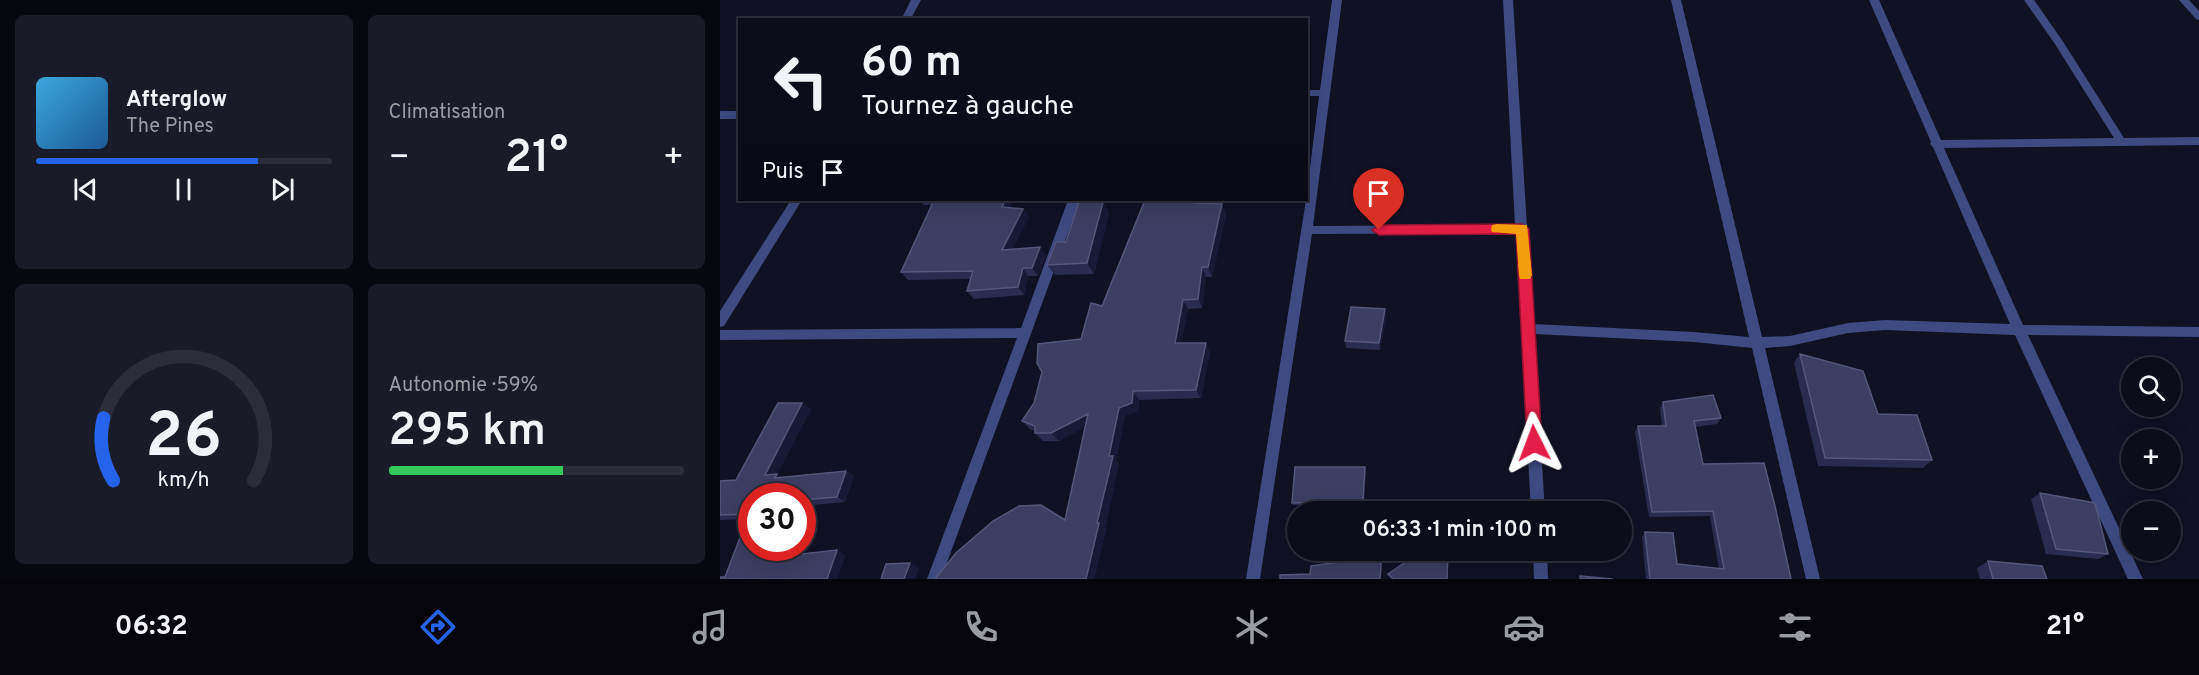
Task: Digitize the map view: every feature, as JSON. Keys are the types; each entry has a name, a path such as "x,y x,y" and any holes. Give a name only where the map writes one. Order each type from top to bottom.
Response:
{"street":[{"path":"906,18 916,0"},
{"path":"1252,579 1307,230 1338,0"},
{"path":"1508,0 1537,501"},
{"path":"1676,0 1813,579"},
{"path":"1874,0 1935,144 2019,330 2136,579"},
{"path":"2029,0 2059,42 2120,140"},
{"path":"2184,0 2199,17"},
{"path":"1308,93 1324,93"},
{"path":"720,115 738,115"},
{"path":"1935,144 2120,140 2199,141"},
{"path":"720,322 795,201"},
{"path":"934,579 1074,201"},
{"path":"1307,230 1522,229"},
{"path":"1529,329 1694,337 1756,343 1790,341 1864,326 2199,332"},
{"path":"720,335 1025,333"},
{"path":"1540,561 1541,579"}],"building":[{"path":"934,201 1005,201 1002,207 1023,209 1002,250 1040,247 1032,268 1023,268 1018,287 967,291 973,271 901,272"},
{"path":"1145,201 1195,201 1195,203 1222,204 1208,267 1202,267 1198,299 1183,300 1175,343 1206,343 1196,390 1133,391 1132,403 1119,408 1109,456 1113,456 1086,579 935,579 956,553 993,521 1019,506 1041,505 1065,520 1088,414 1051,433 1035,433 1035,426 1022,421 1034,403 1042,372 1037,363 1038,344 1081,339 1091,303 1102,306"},
{"path":"1079,202 1103,202 1087,263 1047,265 1056,242 1066,242"},
{"path":"1351,307 1385,309 1379,343 1345,341"},
{"path":"1800,354 1863,371 1878,414 1917,415 1932,460 1825,458"},
{"path":"1713,395 1721,418 1694,421 1703,464 1764,463 1791,579 1650,579 1645,532 1673,533 1677,564 1724,569 1713,511 1652,512 1638,426 1666,426 1663,402"},
{"path":"778,403 802,403 765,475 777,474 775,478 846,471 837,497 816,499 816,483 738,483 738,514 720,515 720,481 736,480"},
{"path":"1295,467 1365,467 1363,501 1292,501"},
{"path":"2040,493 2095,503 2108,554 2056,549"},
{"path":"738,543 738,561 816,561 816,552 837,550 827,579 720,579 720,577 725,577"},
{"path":"1381,561 1380,579 1280,579 1280,575 1310,574 1311,566 1339,562"},
{"path":"1407,561 1448,561 1447,579 1393,579 1388,574"},
{"path":"1988,561 2042,566 2047,579 1993,579"},
{"path":"910,563 904,579 881,579 886,564"},
{"path":"1580,576 1613,579 1580,579"}],"slow traffic":[{"path":"1497,229 1522,229 1525,275"}],"route":[{"path":"1379,230 1522,229 1534,443"}]}
